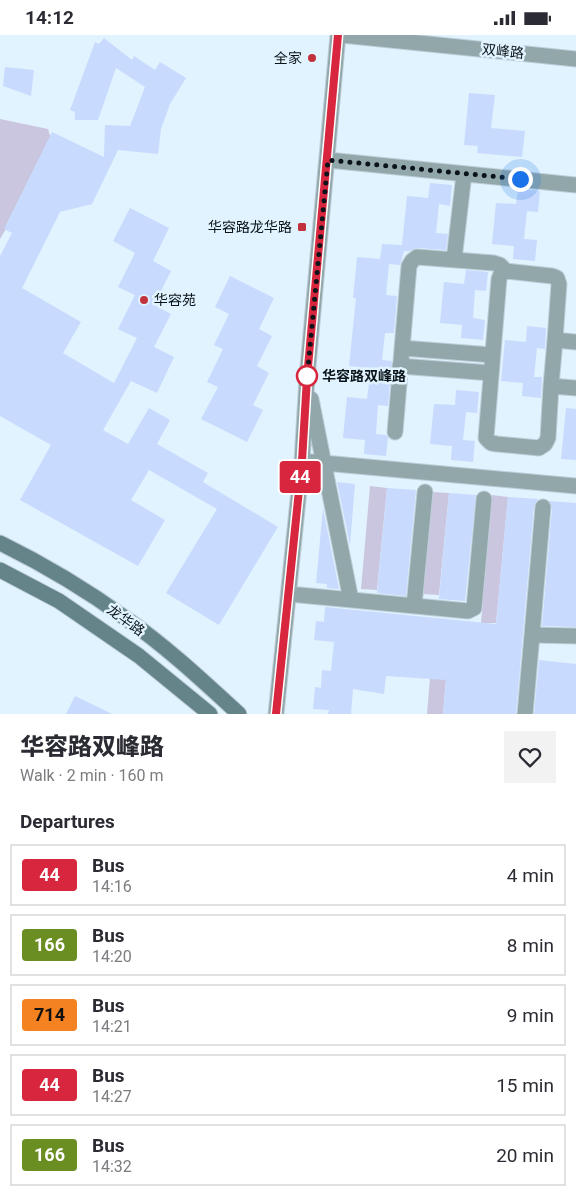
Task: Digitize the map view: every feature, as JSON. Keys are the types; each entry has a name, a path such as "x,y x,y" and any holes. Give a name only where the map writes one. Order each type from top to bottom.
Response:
{"main road":[{"name":"龙华路","path":"0,543 38,562 129,620 170,653 239,714"},
{"name":"龙华路","path":"0,570 59,601 138,656 210,714"}],"street":[{"name":"双峰路","path":"340,35 576,59"},
{"path":"276,714 302,461 307,378 340,35"},
{"path":"328,160 576,185"},
{"path":"454,260 464,174"},
{"path":"395,432 409,266 412,261 417,257 494,263 500,265 506,271"},
{"path":"506,271 552,275 557,278 559,284 555,340 548,437 545,444 539,448 491,443 486,438 498,279 501,274 506,271"},
{"path":"555,340 576,342"},
{"path":"402,348 492,355"},
{"path":"400,366 491,373"},
{"path":"307,378 351,600"},
{"path":"551,386 576,388"},
{"path":"302,461 576,485"},
{"path":"414,606 425,492"},
{"path":"288,594 468,611 474,608 484,499"},
{"path":"526,714 543,507"},
{"path":"532,635 576,636"}],"shaded area":[{"path":"0,119 48,129 54,148 0,239"},
{"path":"370,486 387,488 377,590 361,589"},
{"path":"432,492 449,493 439,595 422,594"},
{"path":"492,495 508,497 496,623 481,623"},
{"path":"435,618 451,621 443,714 427,714"}],"building":[{"path":"104,38 132,60 134,56 155,70 160,62 186,78 170,104 161,129 158,154 118,150 92,204 60,212 22,288 81,322 63,353 114,383 137,338 118,329 135,295 118,287 135,253 113,241 130,208 169,228 153,261 171,271 154,305 171,314 154,347 174,357 157,393 131,381 103,430 128,444 149,408 170,420 157,444 208,473 203,482 278,527 219,625 166,593 217,509 149,470 131,500 165,520 138,566 20,500 51,445 0,416 0,256 12,233 4,229 52,132 104,157 105,125 130,126 145,87 116,68 98,120 75,120 75,112 70,110 95,42 99,44"},
{"path":"5,67 34,70 31,96 3,86"},
{"path":"469,93 495,95 491,128 525,131 522,157 477,153 478,146 464,145"},
{"path":"430,183 452,185 450,206 439,204 436,233 448,234 446,250 418,248 404,251 400,265 389,264 386,295 397,296 394,333 385,333 382,360 392,361 388,406 378,405 376,434 388,437 386,456 364,454 365,440 343,438 347,397 367,399 371,368 349,366 356,298 353,298 357,257 380,259 382,244 402,245 407,196 428,198"},
{"path":"518,189 540,191 538,212 527,211 524,239 537,240 535,261 513,259 514,246 492,244 496,203 516,204"},
{"path":"466,270 488,272 486,291 475,290 473,318 485,320 483,340 461,338 462,325 440,323 444,282 464,284"},
{"path":"230,276 274,298 259,329 272,336 257,366 269,373 253,405 263,410 247,442 201,419 218,387 207,382 223,349 214,345 229,314 215,307"},
{"path":"527,326 546,328 545,349 537,348 534,377 542,377 541,398 522,396 523,383 501,381 505,340 526,342"},
{"path":"456,390 479,392 477,413 466,412 463,440 475,441 473,462 451,460 452,446 430,444 434,404 455,405"},
{"path":"566,408 576,409 576,460 561,459"},
{"path":"337,482 355,484 350,545"},
{"path":"387,488 416,490 406,596 377,593"},
{"path":"449,493 476,495 465,601 439,599"},
{"path":"508,497 538,499 534,506 516,714 443,714 446,680 386,676 384,694 353,689 351,714 328,714 329,710 313,709 315,687 321,688 322,670 331,671 334,642 314,640 316,621 324,622 325,607 496,624"},
{"path":"549,501 576,503 576,627 542,626 552,508"},
{"path":"323,508 339,589 327,588 327,584 316,583"},
{"path":"539,660 576,664 576,714 534,714"},
{"path":"75,696 112,714 66,714"}],"bus line":[{"name":"44","path":"276,714 302,461 307,378 338,35"}],"place":[{"name":"全家","path":"312,58"},
{"name":"华容路龙华路","path":"302,227"},
{"name":"华容苑","path":"144,300"},
{"name":"华容路双峰路","path":"307,376"}],"route":[{"path":"307,376 307,378 328,160 520,179"}]}
